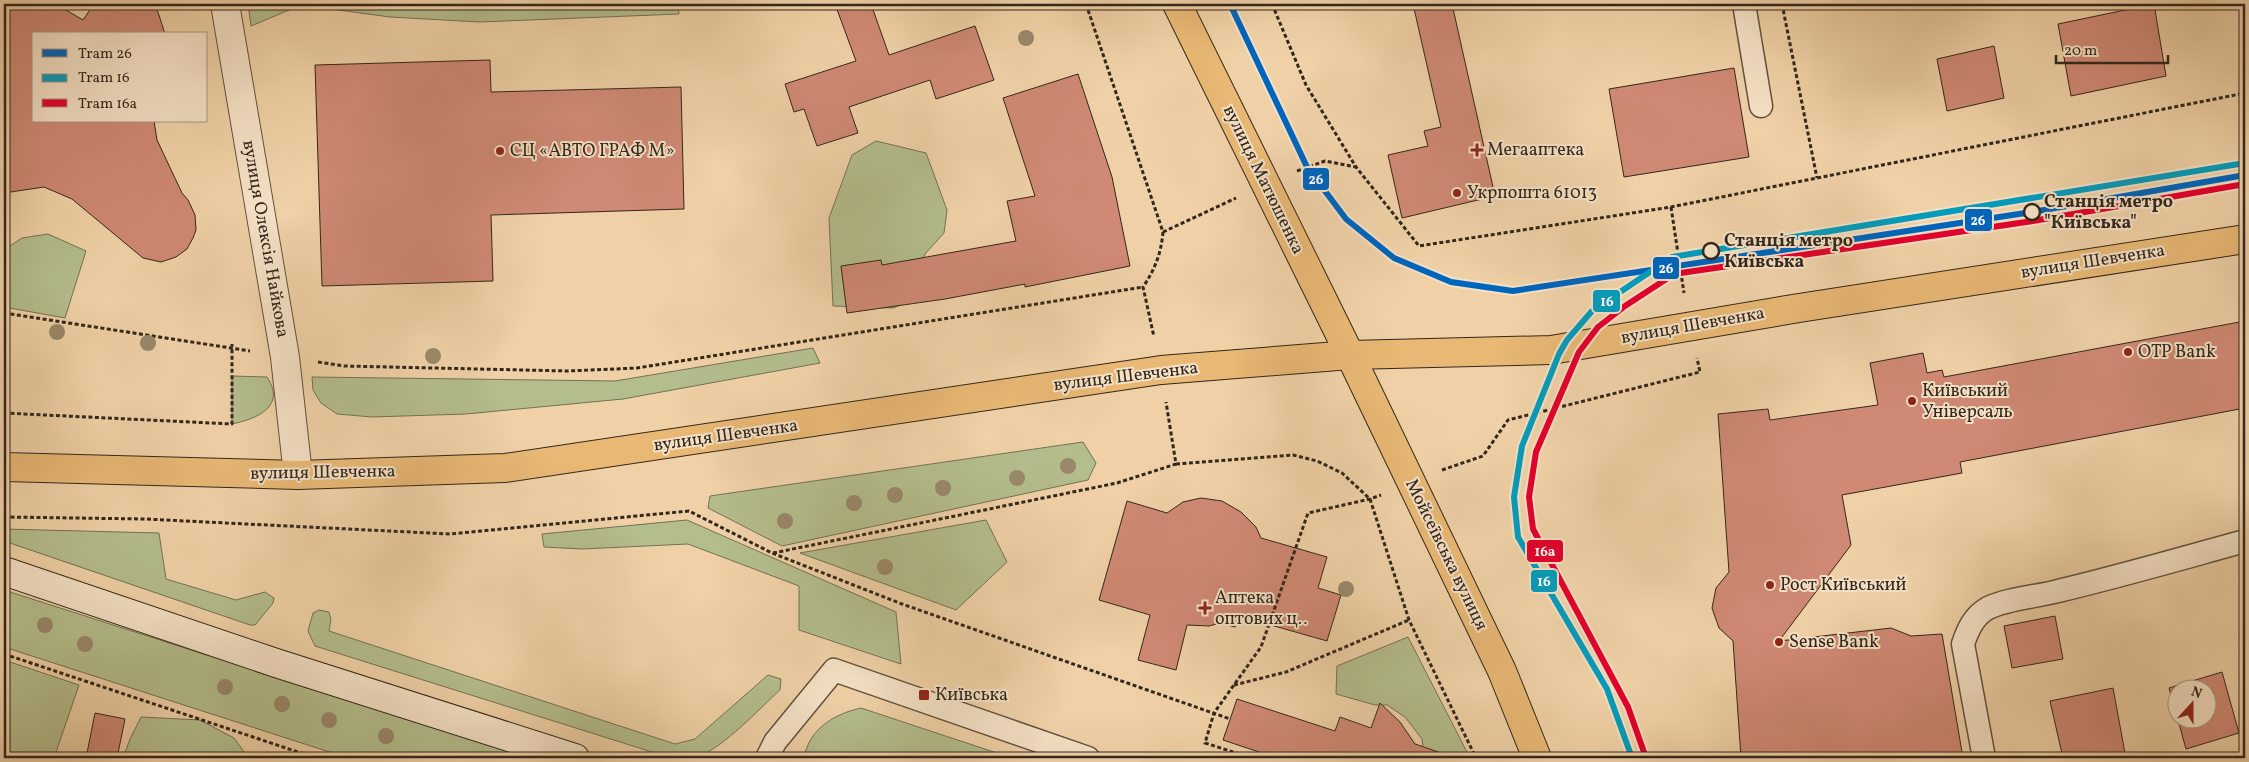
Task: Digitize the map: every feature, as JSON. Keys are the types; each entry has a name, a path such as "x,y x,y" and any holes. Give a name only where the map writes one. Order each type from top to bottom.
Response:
{"main road":[{"name":"вулиця Олексія Найкова","path":"225,4 286,357 298,475"},
{"name":"вулиця Матюшенка","path":"1177,4 1350,355"},
{"name":"вулиця Шевченка","path":"4,467 298,475 505,468 1161,370 1350,355 1551,350 1799,308 2245,239"},
{"name":"Мойсеївська вулиця","path":"1350,355 1502,671 1537,758"},
{"path":"4,571 276,662 575,758"}],"lane":[{"path":"1744,4 1761,106"},
{"path":"1984,758 1963,644 1968,630 1976,618 1987,609 2000,603 2058,592 2245,541"},
{"path":"767,758 775,742 834,670 1088,758"}],"path":[{"path":"1272,4 1306,85 1356,167 1419,246 1671,207 2245,93"},
{"path":"1782,4 1817,178"},
{"path":"1671,207 1691,327"},
{"path":"4,313 232,346 344,366 568,371 637,368 1143,287"},
{"path":"4,413 232,424 232,346"},
{"path":"1252,758 1205,743 1214,713 1261,647 1308,513 1370,499 1483,456 1508,420 1700,372"},
{"path":"1176,464 1293,456 1317,461 1342,473 1370,499 1409,620 1476,758"},
{"path":"4,517 145,519 450,534 689,511 772,553 902,604 1230,719"},
{"path":"1234,685 1286,672 1409,620"},
{"path":"4,654 316,758"}],"green space":[{"path":"248,4 678,4 679,14 480,22 390,17 301,5 251,26"},
{"path":"876,141 926,153 947,210 944,233 925,254 917,275 915,299 893,308 833,306 829,218 852,155"},
{"path":"48,234 86,251 65,318 4,307 4,250 22,238"},
{"path":"813,348 820,363 623,399 466,414 372,417 337,414 321,403 313,390 312,377 615,381"},
{"path":"232,376 267,377 272,387 273,396 271,404 266,410 250,419 232,424"},
{"path":"1083,442 1096,463 1088,480 782,546 708,508 710,496"},
{"path":"687,520 896,612 901,664 799,630 799,586 688,544 582,549 544,547 542,534"},
{"path":"986,520 1007,562 956,610 800,553"},
{"path":"4,529 159,533 166,579 236,600 265,592 274,598 273,603 255,625 250,625 4,541"},
{"path":"4,590 528,758 348,758 4,647"},
{"path":"319,610 329,612 331,620 329,631 675,744 695,739 768,675 781,679 780,690 741,727 708,752 695,758 671,758 315,646 308,631 313,613"},
{"path":"1408,637 1470,758 1424,758 1422,739 1405,717 1387,705 1375,705 1336,694 1337,666"},
{"path":"4,660 79,685 54,758 4,758"},
{"path":"861,708 1012,758 804,758 811,739 824,724 841,714"},
{"path":"141,717 200,720 234,738 245,753 242,758 123,758"}],"building":[{"path":"19,4 51,4 61,7 83,20 94,4 152,4 158,12 164,32 32,32 32,122 154,122 157,140 182,193 188,200 195,215 196,230 187,249 176,257 161,262 143,258 72,199 44,187 4,193 4,9"},
{"path":"835,4 871,4 889,55 975,26 994,80 936,99 930,80 849,107 858,133 817,146 804,109 794,112 785,84 856,61"},
{"path":"1413,4 1452,4 1495,196 1402,218 1388,155 1428,146 1424,131 1441,127"},
{"path":"2154,4 2166,76 2071,96 2058,24"},
{"path":"1994,46 2004,98 1947,111 1937,59"},
{"name":"СЦ «АВТО ГРАФ М»","path":"490,60 491,92 681,87 684,209 491,215 493,281 322,286 315,65"},
{"path":"1734,68 1749,157 1624,177 1609,89"},
{"path":"1078,74 1112,177 1130,266 1025,287 1025,284 945,299 847,313 841,266 881,260 882,265 1016,241 1007,201 1035,196 1003,98"},
{"path":"2245,321 2245,408 1960,462 1962,473 1842,495 1851,545 1779,641 1891,628 1911,636 1942,634 1963,758 1741,758 1733,641 1719,628 1712,608 1716,588 1729,572 1718,414 1768,409 1770,420 1878,405 1870,363 1923,353 1927,373 1942,370 1944,377"},
{"path":"1201,498 1222,501 1241,512 1256,527 1261,538 1327,557 1318,588 1341,595 1327,641 1239,616 1235,627 1220,623 1209,626 1187,625 1176,670 1138,660 1150,615 1099,600 1127,501 1167,513 1183,502"},
{"path":"2055,616 2063,659 2012,668 2004,626"},
{"path":"2222,672 2239,733 2186,749 2181,730 2216,730 2216,680 2196,680"},
{"path":"2113,688 2125,753 2101,758 2063,758 2050,701"},
{"path":"1237,699 1335,731 1340,717 1371,728 1380,703 1400,722 1415,744 1444,754 1443,758 1277,758 1223,740"},
{"path":"95,713 125,719 117,758 86,758"}],"tram line":[{"name":"26","path":"1230,4 1307,167 1346,219 1394,258 1451,282 1513,291 2032,212 2245,175"},
{"name":"16","path":"1631,755 1607,689 1518,537 1514,497 1522,446 1559,354 1567,340 1592,311 1672,257 2245,163"},
{"name":"16a","path":"1645,755 1628,707 1533,529 1529,497 1536,452 1579,352 1598,327 1625,306 1674,274 2033,221 2245,184"}],"place":[{"name":"Мегааптека","path":"1477,150"},
{"name":"СЦ «АВТО ГРАФ М»","path":"500,151"},
{"name":"Укрпошта 61013","path":"1457,193"},
{"name":"Станція метро \"Київська\"","path":"2032,212"},
{"name":"Станція метро Київська","path":"1711,251"},
{"name":"OTP Bank","path":"2128,352"},
{"name":"Київський Універсаль","path":"1912,401"},
{"name":"Рост Київський","path":"1770,585"},
{"name":"Аптека оптових ц‥","path":"1205,608"},
{"name":"Sense Bank","path":"1779,642"},
{"name":"Київська","path":"924,695"}]}
